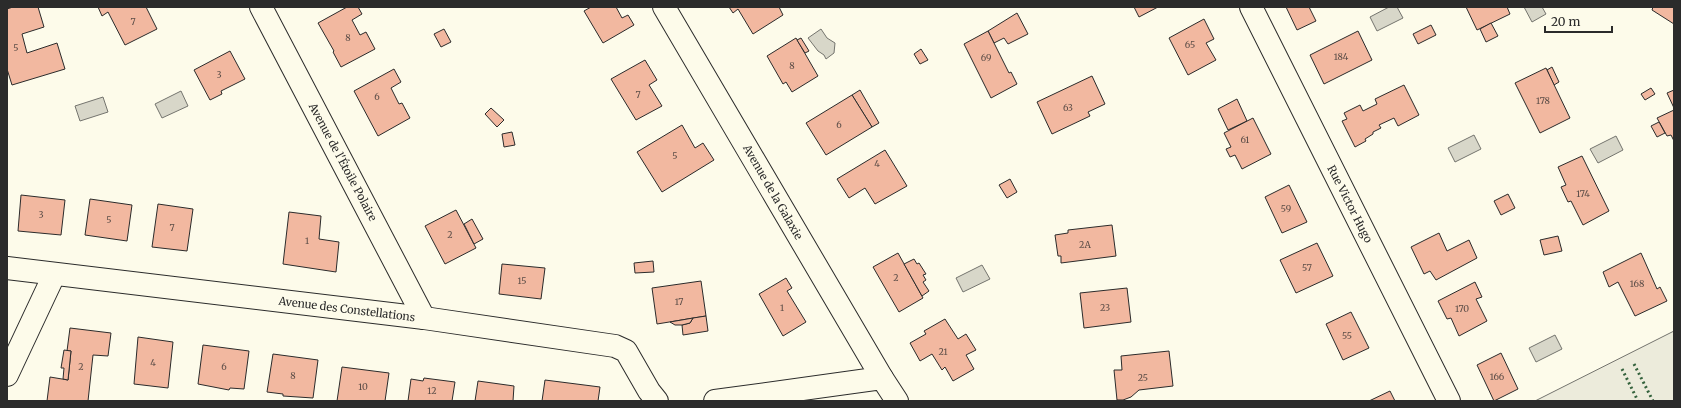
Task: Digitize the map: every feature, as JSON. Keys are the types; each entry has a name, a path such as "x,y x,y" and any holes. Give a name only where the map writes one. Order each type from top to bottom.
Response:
{"street":[{"name":"Avenue de l'Étoile Polaire","path":"261,7 424,318"},
{"name":"Avenue de la Galaxie","path":"664,7 882,378"},
{"name":"Rue Victor Hugo","path":"1251,7 1449,401"},
{"name":"Avenue des Constellations","path":"7,268 54,275 424,318 615,346 626,351 649,391 657,401"},
{"path":"7,375 54,275"},
{"path":"715,401 882,378 897,401"}],"shaded area":[{"path":"1389,7 1397,7 1403,18 1377,31 1370,17"},
{"path":"1524,7 1542,7 1546,14 1532,22"},
{"path":"821,29 827,38 835,43 834,53 826,59 808,38"},
{"path":"181,91 188,106 162,118 155,104"},
{"path":"103,97 108,112 80,121 75,106"},
{"path":"1474,135 1481,149 1455,162 1448,148"},
{"path":"1616,136 1623,150 1598,163 1590,149"},
{"path":"982,265 990,279 963,292 956,278"},
{"path":"1674,331 1674,401 1535,401"},
{"path":"1555,335 1562,349 1536,362 1529,348"}],"building":[{"path":"13,7 38,7 44,27 22,34 27,53 57,43 65,69 12,85 7,69 7,9"},
{"path":"98,7 146,7 157,29 125,45 108,12 102,16"},
{"path":"347,7 358,7 362,14 352,20 360,35 366,32 375,49 341,67 333,52 334,51 318,23"},
{"path":"591,7 616,7 622,18 628,15 634,25 603,43 584,11"},
{"path":"729,7 779,7 783,15 753,34 738,9 733,13"},
{"path":"1134,7 1158,7 1139,17"},
{"path":"1286,7 1309,7 1316,21 1297,30"},
{"path":"1466,7 1507,7 1510,14 1477,30"},
{"path":"1653,7 1674,7 1674,24 1652,10"},
{"path":"1017,13 1028,34 1008,44 1004,38 994,43 988,31"},
{"path":"1204,19 1214,39 1206,43 1216,60 1188,75 1169,38"},
{"path":"1491,23 1498,36 1486,42 1480,29"},
{"path":"1431,25 1436,35 1418,44 1413,34"},
{"path":"444,29 451,42 441,47 434,34"},
{"path":"988,31 1009,73 1011,72 1017,84 991,98 964,44"},
{"path":"1358,31 1372,60 1324,84 1310,55"},
{"path":"796,38 818,76 792,92 786,82 783,84 767,56"},
{"path":"801,38 809,51 805,53 797,40"},
{"path":"921,49 928,60 920,64 914,54"},
{"path":"230,51 245,79 221,91 222,94 210,100 194,70"},
{"path":"645,60 657,80 649,85 662,106 636,120 611,79"},
{"path":"1552,67 1559,82 1554,85 1547,70"},
{"path":"1546,68 1570,118 1540,133 1515,83"},
{"path":"394,69 401,82 391,88 399,104 402,103 410,118 378,136 354,91"},
{"path":"1092,76 1105,104 1088,112 1090,116 1052,134 1037,102"},
{"path":"1404,85 1419,115 1398,126 1394,118 1379,125 1381,128 1373,132 1373,134 1365,139 1366,141 1355,147 1342,121 1347,119 1344,113 1360,105 1363,111 1377,104 1375,99"},
{"path":"1651,88 1655,94 1645,100 1641,94"},
{"path":"860,90 879,123 872,127 852,95"},
{"path":"1674,90 1674,108 1667,93"},
{"path":"852,95 872,127 826,155 806,123"},
{"path":"1237,99 1247,121 1228,130 1218,109"},
{"path":"491,108 504,120 497,127 485,114"},
{"path":"1674,110 1674,141 1671,135 1667,136 1657,118"},
{"path":"1253,118 1271,154 1242,169 1235,155 1230,157 1226,149 1231,147 1224,133"},
{"path":"1659,122 1665,133 1657,137 1651,126"},
{"path":"682,125 695,148 703,143 714,160 662,192 637,152"},
{"path":"512,132 515,145 504,147 502,134"},
{"path":"885,150 907,186 875,204 865,188 849,198 837,179"},
{"path":"1582,156 1609,211 1583,225 1571,201 1568,202 1561,187 1566,185 1558,167"},
{"path":"1010,179 1017,192 1007,198 999,185"},
{"path":"1289,185 1307,222 1282,233 1265,197"},
{"path":"1508,194 1515,208 1501,215 1494,201"},
{"path":"21,195 65,200 61,235 18,231"},
{"path":"90,199 132,205 127,241 85,235"},
{"path":"158,204 193,209 187,251 152,247"},
{"path":"456,210 476,248 445,264 425,226"},
{"path":"289,212 321,216 319,239 339,242 336,272 283,264"},
{"path":"472,219 483,239 474,244 464,224"},
{"path":"1112,225 1116,256 1061,263 1061,256 1058,256 1055,235 1068,233 1068,230"},
{"path":"1439,233 1447,251 1469,240 1477,258 1436,280 1430,271 1424,274 1411,247"},
{"path":"1558,236 1562,251 1544,255 1540,240"},
{"path":"1317,243 1333,276 1296,293 1280,260"},
{"path":"898,253 923,298 899,312 873,267"},
{"path":"1641,253 1657,289 1660,287 1667,301 1635,316 1618,282 1609,287 1603,272"},
{"path":"914,259 917,264 919,263 926,274 923,275 926,280 923,282 929,291 922,296 904,264"},
{"path":"653,261 654,272 635,273 634,263"},
{"path":"502,264 545,268 541,299 499,294"},
{"path":"786,278 792,288 787,291 806,322 783,336 759,294"},
{"path":"701,281 706,316 657,324 652,288"},
{"path":"1475,282 1482,297 1476,299 1487,321 1459,336 1451,318 1447,319 1438,301"},
{"path":"1127,288 1131,322 1084,328 1080,293"},
{"path":"1351,312 1369,348 1343,360 1326,324"},
{"path":"706,316 708,331 683,335 682,325 690,323 693,318"},
{"path":"693,318 690,323 682,325 675,325 670,322"},
{"path":"945,319 958,339 966,334 976,350 966,355 974,369 953,381 945,367 942,370 932,354 920,361 910,343 926,334 924,331"},
{"path":"70,328 111,333 108,356 93,355 88,401 47,401 50,377 68,380 71,351 67,351"},
{"path":"138,337 173,342 168,388 134,384"},
{"path":"203,345 249,351 244,389 230,388 229,390 198,384"},
{"path":"64,350 71,351 68,380 63,379 64,368 61,368"},
{"path":"1169,351 1173,386 1139,390 1131,397 1123,400 1117,400 1114,370 1122,370 1121,356"},
{"path":"1501,353 1518,389 1494,401 1477,365"},
{"path":"273,354 318,360 313,398 283,396 283,394 267,392"},
{"path":"342,367 389,373 385,401 337,401"},
{"path":"424,378 455,382 452,401 408,401 411,379 423,381"},
{"path":"545,380 600,387 598,401 542,401"},
{"path":"478,381 514,386 513,401 475,401"},
{"path":"1390,391 1395,401 1369,401"}],"hedge":[{"path":"1634,364 1653,401"},
{"path":"1622,369 1638,401"}]}
